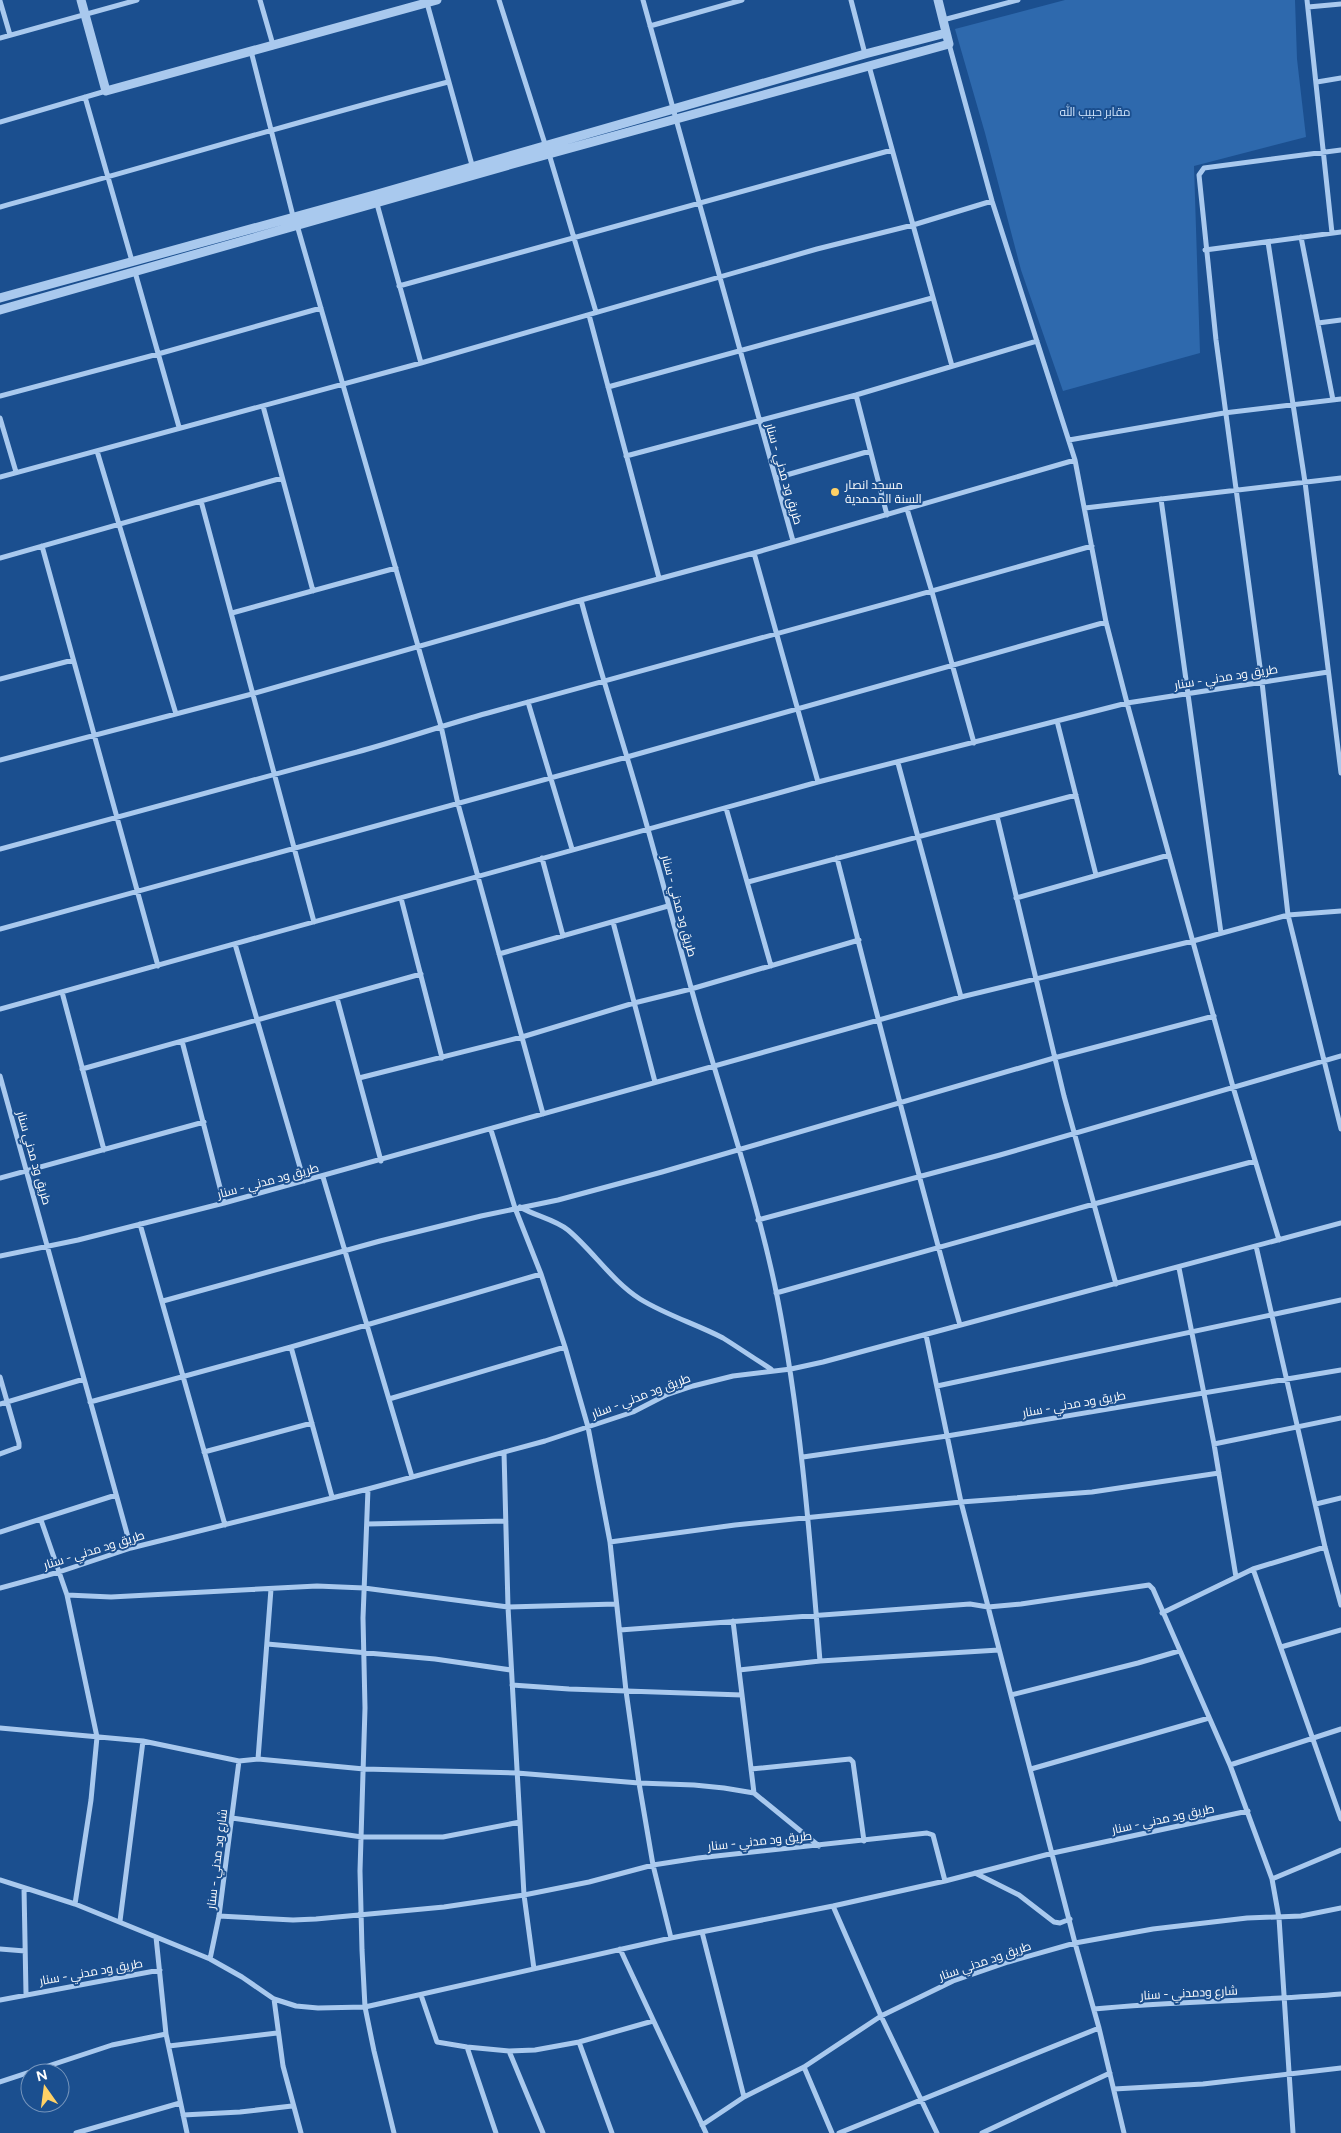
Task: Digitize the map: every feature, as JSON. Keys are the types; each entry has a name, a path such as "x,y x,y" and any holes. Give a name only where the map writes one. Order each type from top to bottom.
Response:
{"street":[{"path":"0,0 10,35"},
{"path":"81,0 106,92"},
{"path":"0,38 137,0"},
{"path":"260,0 273,45"},
{"path":"0,122 437,0"},
{"path":"500,0 545,144"},
{"name":"طريق ود مدني - سنار","path":"643,0 698,204 793,541 1075,460"},
{"path":"650,26 742,0"},
{"path":"851,0 865,54"},
{"path":"938,0 992,201 1075,460 1106,622 1127,703 1233,1086 1279,1240"},
{"path":"943,20 1018,0"},
{"path":"1307,0 1332,233"},
{"path":"427,3 472,165"},
{"path":"1308,7 1341,4"},
{"path":"0,298 374,195 672,108 946,33"},
{"path":"0,310 549,154 949,44"},
{"path":"252,51 293,216"},
{"path":"869,66 952,366"},
{"path":"1316,82 1341,78"},
{"path":"0,207 448,82"},
{"path":"85,97 132,261"},
{"path":"399,286 892,150"},
{"path":"1341,150 1204,168 1199,175 1205,250 1224,413 1262,682 1288,915 1341,1129"},
{"path":"549,154 596,312"},
{"path":"0,477 179,427 342,385 817,249 913,225 992,201"},
{"path":"377,204 421,363"},
{"path":"297,225 440,726 458,804 543,1114"},
{"path":"1205,250 1341,232"},
{"path":"1301,237 1333,400"},
{"path":"1268,242 1305,482 1341,773"},
{"path":"135,272 179,427"},
{"path":"608,387 932,298"},
{"path":"0,396 321,308"},
{"path":"589,315 659,578"},
{"path":"1318,323 1341,320"},
{"path":"626,456 856,395 1037,342"},
{"path":"856,395 887,515"},
{"path":"1069,440 1224,413 1341,399"},
{"path":"263,406 313,591"},
{"path":"0,418 16,472"},
{"path":"97,451 176,714"},
{"path":"776,478 870,451"},
{"path":"0,558 282,478"},
{"path":"1085,508 1341,478"},
{"path":"1161,499 1221,933"},
{"path":"201,501 314,922"},
{"path":"907,509 974,743"},
{"path":"0,760 252,694 793,541"},
{"path":"42,546 158,966"},
{"path":"0,849 274,773 359,752 440,726 932,592 1092,546"},
{"path":"754,553 818,782"},
{"path":"232,613 396,568"},
{"path":"0,1009 648,829 603,682 581,600"},
{"path":"0,929 458,804 1106,622"},
{"path":"0,679 73,660"},
{"name":"طريق ود مدني - سنار","path":"820,1661 803,1457 791,1369 776,1293 739,1149 691,989 648,829 818,782 1127,703 1328,672"},
{"path":"528,702 572,850"},
{"path":"1057,722 1096,876"},
{"path":"898,763 961,997"},
{"path":"748,882 1076,795"},
{"path":"726,808 771,966"},
{"path":"997,816 1037,978 1054,1058 1116,1284"},
{"path":"1016,898 1169,855"},
{"path":"542,858 563,936"},
{"path":"838,858 899,1103 960,1325"},
{"path":"401,898 442,1058"},
{"path":"499,954 668,906"},
{"name":"طريق ود مدني - سنار","path":"0,1256 140,1224 323,1177 714,1065 880,1021 961,997 1193,941 1288,915 1341,911"},
{"path":"613,922 655,1082"},
{"path":"359,1078 522,1037 634,1003 691,989 859,940"},
{"path":"235,944 304,1181"},
{"path":"82,1069 421,974"},
{"path":"62,992 104,1150"},
{"path":"337,998 380,1161"},
{"path":"163,1301 345,1250 517,1208 558,1200 1054,1058 1214,1016"},
{"path":"182,1041 224,1203"},
{"path":"758,1220 1074,1134 1341,1056"},
{"name":"طريق ود مدني سنار","path":"0,1076 3,1094 28,1171 131,1548"},
{"path":"0,1178 204,1122"},
{"name":"طريق ود مدني - سنار","path":"491,1130 565,1347 588,1427 610,1542 626,1691 639,1783 653,1865 671,1938"},
{"path":"776,1293 1255,1161"},
{"path":"323,1177 412,1477"},
{"path":"517,1208 558,1223 569,1231 602,1263 624,1288 640,1300 722,1338 772,1370"},
{"name":"طريق ود مدني - سنار","path":"0,1588 60,1572 131,1548 368,1489 504,1452 633,1412 666,1395 693,1386 733,1376 791,1369 823,1362 1341,1223"},
{"path":"140,1224 225,1525"},
{"path":"1256,1246 1325,1547 1341,1606"},
{"path":"1179,1268 1214,1444 1236,1576"},
{"path":"90,1402 291,1347 540,1274"},
{"path":"937,1386 1341,1300"},
{"path":"926,1335 961,1502 1075,1943 1099,2028 1124,2133"},
{"path":"291,1347 332,1497"},
{"path":"389,1399 565,1347"},
{"name":"طريق ود مدني - سنار","path":"803,1457 947,1436 1341,1370"},
{"path":"0,1376 19,1447 0,1454"},
{"path":"0,1404 84,1379"},
{"path":"1214,1444 1341,1418"},
{"path":"204,1452 312,1423"},
{"path":"504,1452 508,1608 524,1895 534,1969"},
{"path":"610,1542 668,1532 809,1517 961,1502 1092,1492 1219,1473"},
{"path":"368,1489 364,1588 364,1768 361,1914 365,2006 394,2133"},
{"path":"0,1532 116,1496"},
{"path":"1316,1504 1341,1498"},
{"path":"41,1520 67,1595 96,1736 90,1800 75,1904"},
{"path":"367,1524 506,1521"},
{"path":"1162,1613 1253,1569 1325,1547"},
{"path":"1253,1569 1341,1819"},
{"path":"620,1630 970,1604 988,1606 1021,1604 1143,1584 1149,1585 1153,1589 1178,1651 1230,1765 1272,1879 1279,1918 1292,2133"},
{"path":"67,1595 112,1597 317,1586 364,1588 508,1608 616,1604"},
{"path":"258,1759 271,1589"},
{"path":"0,1728 143,1741 239,1761 258,1759 364,1768 518,1773 639,1783 694,1785 754,1793 733,1621"},
{"path":"1281,1647 1341,1630"},
{"path":"267,1644 363,1652 511,1670"},
{"path":"739,1670 820,1661 999,1650"},
{"path":"1011,1695 1178,1651"},
{"path":"512,1685 742,1695"},
{"path":"1031,1769 1209,1718"},
{"path":"1230,1765 1341,1729"},
{"path":"120,1922 143,1741"},
{"path":"751,1769 850,1759 853,1762 864,1841"},
{"name":"شارع ود مدني - سنار","path":"210,1959 219,1916 239,1761"},
{"name":"طريق ود مدني - سنار","path":"754,1793 819,1846"},
{"name":"طريق ود مدني - سنار","path":"0,1880 75,1904 210,1959 274,1998 296,2006 318,2008 365,2006 671,1938 833,1906 945,1881 1053,1853 1248,1811"},
{"path":"232,1818 362,1837 443,1837 520,1822"},
{"path":"819,1846 927,1833 933,1835 945,1881"},
{"name":"طريق ود مدني - سنار","path":"219,1916 293,1920 444,1907 524,1895 589,1882 653,1865 698,1858 819,1846"},
{"path":"1272,1879 1341,1850"},
{"path":"975,1873 1019,1895 1054,1922 1060,1923 1070,1919"},
{"name":"طريق ود مدني - سنار","path":"24,1888 26,1994"},
{"path":"833,1906 881,2016 937,2133"},
{"path":"1279,1918 1301,1916 1341,1908"},
{"name":"طريق ود مدني سنار","path":"702,2125 744,2097 804,2067 881,2016 953,1981 1008,1962 1075,1943 1153,1929 1247,1918 1279,1918"},
{"path":"702,1932 744,2097"},
{"name":"طريق ود مدني - سنار","path":"156,1937 166,2034 187,2133"},
{"path":"0,1949 25,1951"},
{"path":"620,1949 706,2133"},
{"name":"طريق ود مدني - سنار","path":"0,2000 160,1970"},
{"name":"شارع ودمدني - سنار","path":"1094,2009 1144,2004 1285,1999 1341,1994"},
{"path":"421,1995 437,2042 467,2047 509,2051 535,2050 579,2042 653,2021"},
{"path":"274,1998 277,2033 292,2106 301,2133"},
{"path":"839,2133 1099,2028"},
{"path":"169,2046 277,2033"},
{"path":"0,2082 112,2045 166,2034"},
{"path":"579,2042 612,2133"},
{"path":"467,2047 496,2133"},
{"path":"509,2051 543,2133"},
{"path":"804,2067 832,2133"},
{"path":"1114,2089 1204,2084 1341,2068"},
{"path":"982,2133 1110,2073"},
{"path":"76,2133 180,2103"},
{"path":"183,2115 240,2112 292,2106"}],"green space":[{"name":"مقابر حبيب الله","path":"1065,0 1295,0 1297,59 1306,137 1194,166 1200,353 1063,391 1021,270 955,29"}],"place":[{"name":"مسجد انصار السنة المحمدية","path":"835,492"}]}
